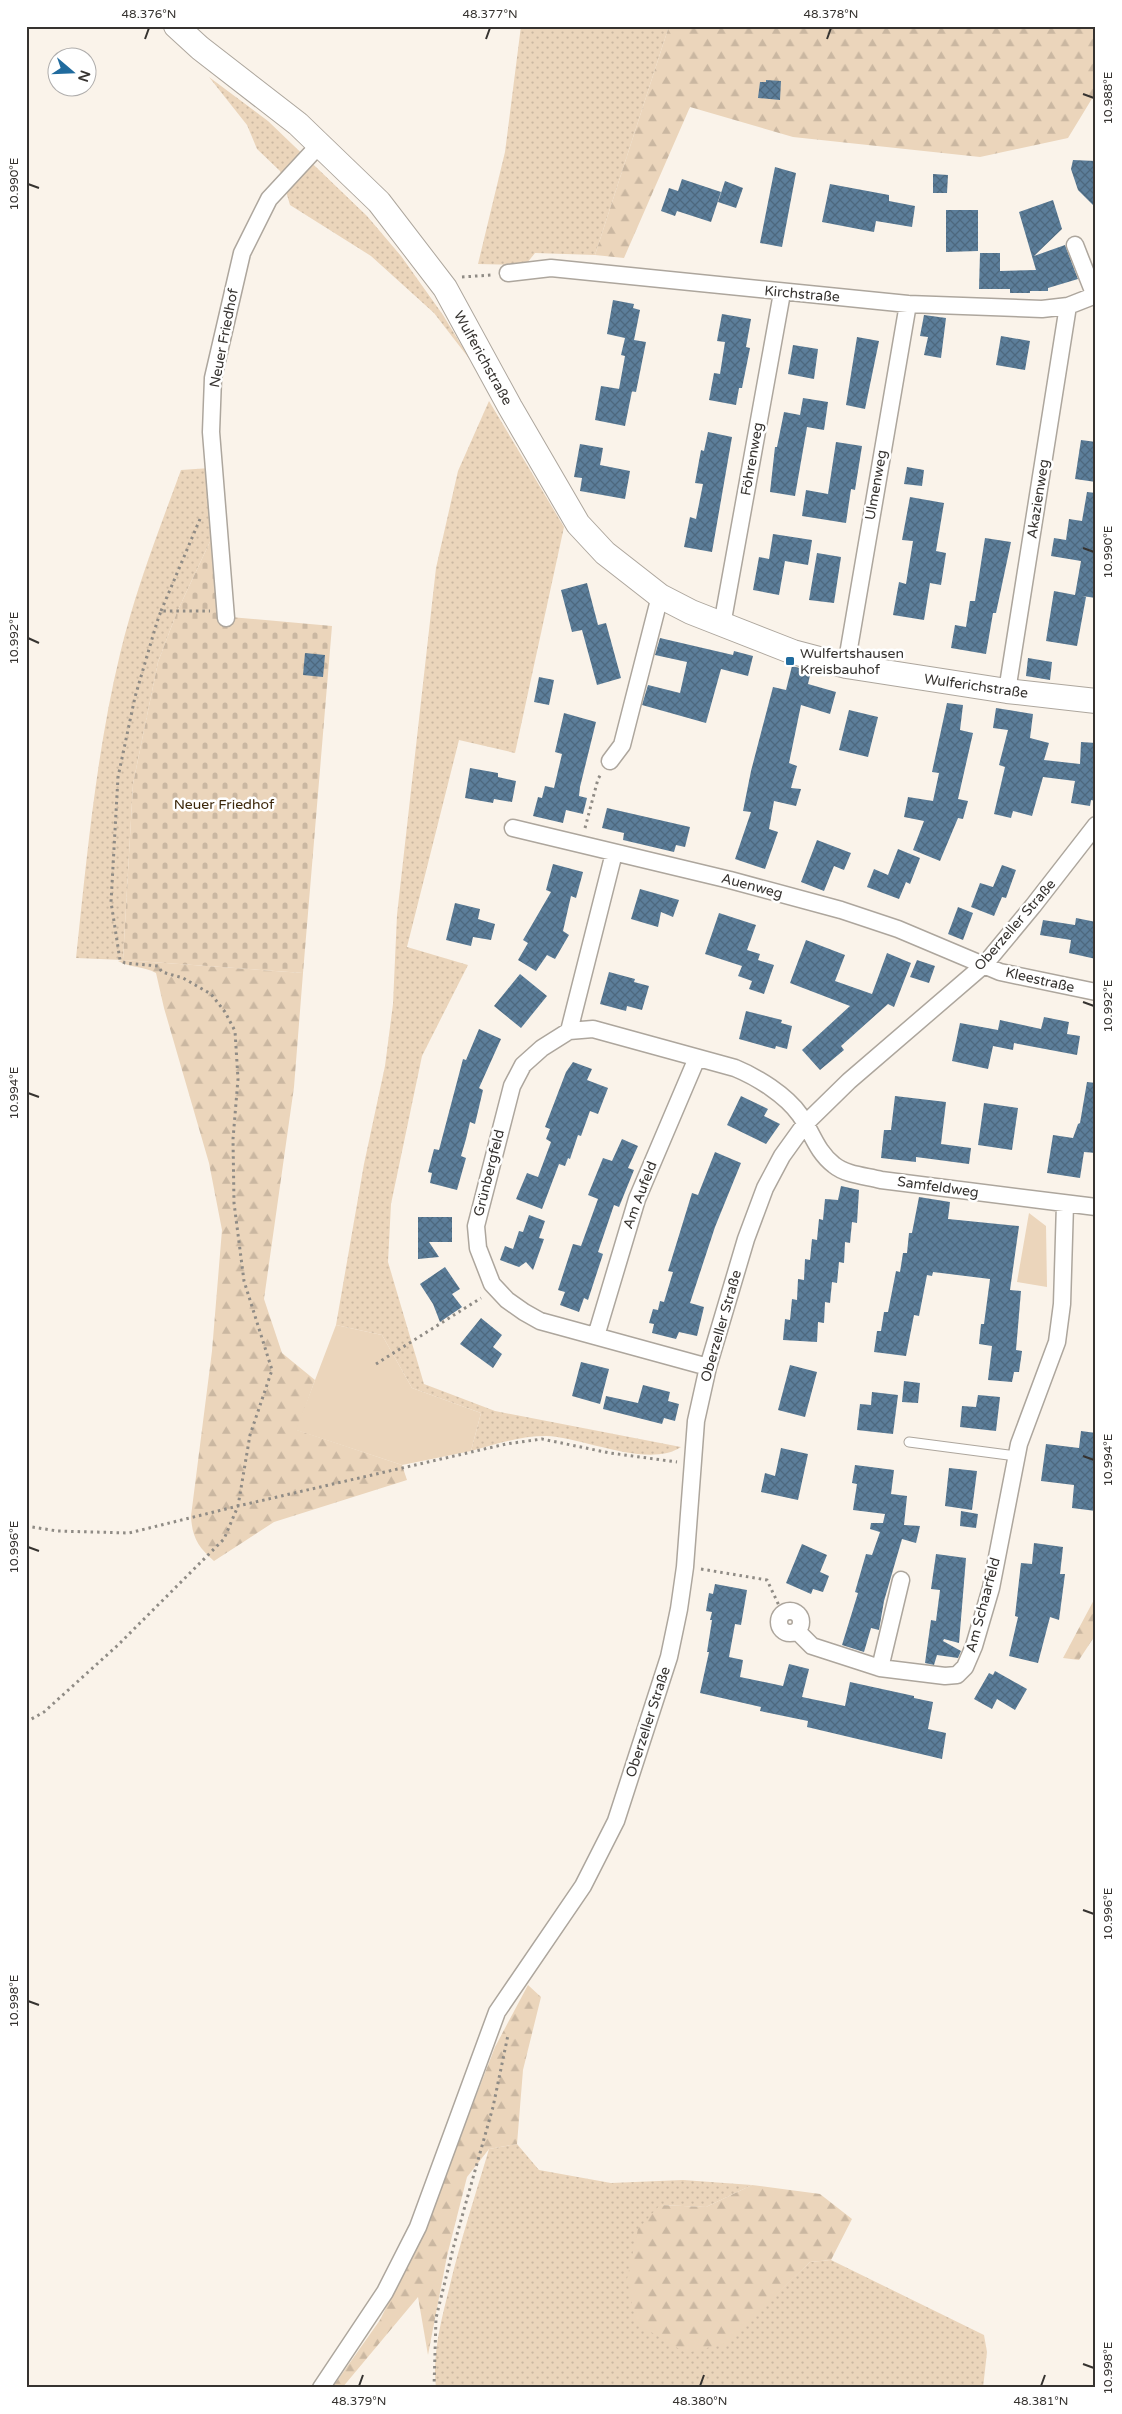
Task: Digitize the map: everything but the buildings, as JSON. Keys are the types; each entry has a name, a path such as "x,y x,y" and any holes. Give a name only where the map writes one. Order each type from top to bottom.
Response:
{"main road":[{"name":"Wulferichstraße","path":"176,26 200,48 298,124 379,202 445,288 510,407 578,524 605,553 660,596 690,612 793,652 846,666 1007,691 1096,701"}],"street":[{"name":"Neuer Friedhof","path":"226,615 211,432 213,378 242,253 270,199 320,144"},
{"name":"Kirchstraße","path":"508,273 551,268 908,304 1042,309 1068,306 1095,296 1075,245"},
{"name":"Föhrenweg","path":"722,625 782,292"},
{"name":"Ulmenweg","path":"846,666 908,304"},
{"name":"Akazienweg","path":"1007,691 1068,306"},
{"path":"610,761 622,745 660,596"},
{"name":"Oberzeller Straße","path":"321,2388 385,2292 418,2227 497,2012 583,1886 616,1821 669,1657 685,1567 696,1421 708,1367 733,1280 765,1188 782,1156 805,1124 849,1080 985,964 1034,906 1096,825"},
{"name":"Auenweg","path":"513,828 730,880 841,910 898,929 985,964"},
{"path":"569,1031 614,853"},
{"name":"Kleestraße","path":"985,964 1000,972 1096,992"},
{"name":"Grünbergfeld","path":"708,1367 540,1321 508,1300 492,1284 478,1248 476,1226 512,1086 523,1065 542,1048 569,1031 593,1029 735,1068 757,1077 799,1114 805,1124"},
{"name":"Am Aufeld","path":"596,1336 637,1198 697,1058"},
{"name":"Samfeldweg","path":"805,1124 818,1149 835,1166 851,1173 881,1180 1096,1207"},
{"name":"Am Schaarfeld","path":"783,1614 792,1612 798,1615 801,1621 797,1631 812,1646 880,1668 945,1676 957,1675 965,1668 974,1646 991,1588 1016,1456 1057,1342 1062,1304 1065,1204"},
{"path":"880,1668 901,1580"}],"lane":[{"path":"909,1442 1016,1456"}],"path":[{"path":"461,277 508,273"},
{"path":"26,1722 44,1712 110,1651 224,1539 238,1506 250,1435 272,1370 244,1281 234,1203 233,1139 238,1079 235,1031 225,1012 211,994 183,978 162,972 158,966 126,963 120,960 111,902 118,777 135,697 161,611 201,516"},
{"path":"161,611 226,615"},
{"path":"581,845 598,779 610,761"},
{"path":"376,1364 484,1296 480,1291 492,1284"},
{"path":"26,1526 57,1531 129,1534 238,1506 506,1444 542,1439 610,1453 692,1464"},
{"path":"685,1567 767,1580 783,1614"},
{"path":"434,2388 436,2318 509,2037 497,2012"}],"green space":[{"path":"521,26 669,26 595,255 535,253 527,263 515,265 478,264 505,152"},
{"path":"669,26 1096,26 1096,92 1068,138 980,157 793,137 690,107 624,258 595,255"},
{"path":"209,77 268,121 367,216 401,256 443,315 471,361 434,313 371,256 290,205 280,171 257,149 247,125"},
{"path":"489,401 564,527 515,753 459,740 407,947 468,965 422,1056 391,1204 388,1262 424,1384 495,1411 681,1447 667,1453 651,1455 634,1453 546,1436 517,1439 471,1451 481,1413 412,1388 382,1335 336,1325 364,1164 385,1066 393,1004 397,915 436,568 458,471"},
{"path":"210,468 215,531 177,612 158,662 133,784 123,960 76,958 98,767 126,630 148,561 181,470"},
{"name":"Neuer Friedhof","path":"215,531 219,616 332,626 303,973 123,960 133,784 158,662 177,612"},
{"path":"118,961 303,973 294,1087 264,1299 282,1353 315,1380 297,1430 402,1465 407,1480 274,1522 214,1561 204,1551 194,1536 191,1516 212,1351 222,1230 209,1163 164,1008 156,973"},
{"path":"1029,1213 1046,1226 1047,1287 1017,1282"},
{"path":"336,1325 382,1335 412,1388 481,1413 471,1451 402,1465 296,1430"},
{"path":"1096,1596 1096,1634 1079,1660 1063,1658"},
{"path":"528,1985 541,1997 523,2070 517,2144 489,2149 467,2177 447,2256 428,2355 418,2297 342,2388 332,2388 380,2320 425,2228 495,2047"},
{"path":"517,2144 539,2170 611,2183 683,2180 752,2185 706,2207 660,2205 768,2302 810,2262 831,2260 984,2335 987,2352 983,2388 436,2388 436,2351 443,2313 453,2271 489,2149"},
{"path":"752,2185 820,2194 852,2219 831,2260 810,2262 727,2343 686,2353 636,2323 627,2279 638,2229 660,2205 706,2207"}],"place":[{"name":"Wulfertshausen Kreisbauhof","path":"790,661"}]}
